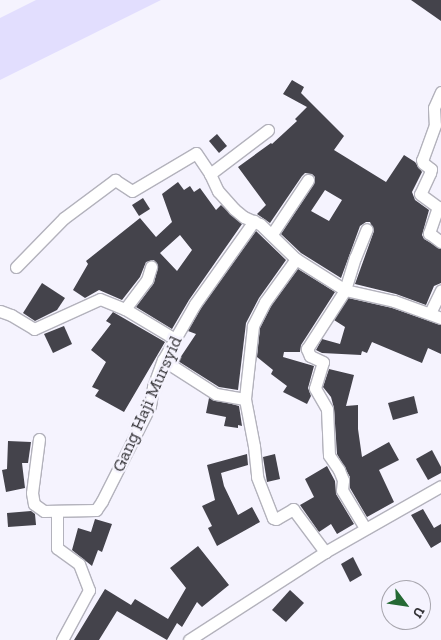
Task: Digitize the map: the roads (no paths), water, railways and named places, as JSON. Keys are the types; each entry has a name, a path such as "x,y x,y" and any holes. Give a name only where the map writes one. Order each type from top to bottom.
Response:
{"street":[{"path":"441,92 434,108 435,125 422,160 430,169 430,173 420,194 438,207 429,233 441,242"},
{"path":"210,174 268,130"},
{"path":"16,267 64,218 115,180 132,191 196,153 210,174 218,192 234,209 272,234 296,259 345,290 394,301 436,316 441,290"},
{"path":"272,234 308,180"},
{"name":"Gang Haji Mursyid","path":"40,439 32,493 34,504 41,510 56,511 90,511 100,506 150,406 153,387 163,360 199,297 254,221"},
{"path":"364,528 342,490 343,480 329,455 327,409 315,388 323,362 310,356 307,349 345,290 367,229"},
{"path":"296,259 265,302 253,326 244,399 254,446 257,477 273,518 278,518 293,509 325,552"},
{"path":"125,310 147,280 151,267"},
{"path":"0,311 11,315 34,329 100,299 125,310 175,339"},
{"path":"163,360 216,394 244,399"},
{"path":"189,640 364,528 441,486"},
{"path":"56,511 57,548 79,564 89,590 62,640"}]}
